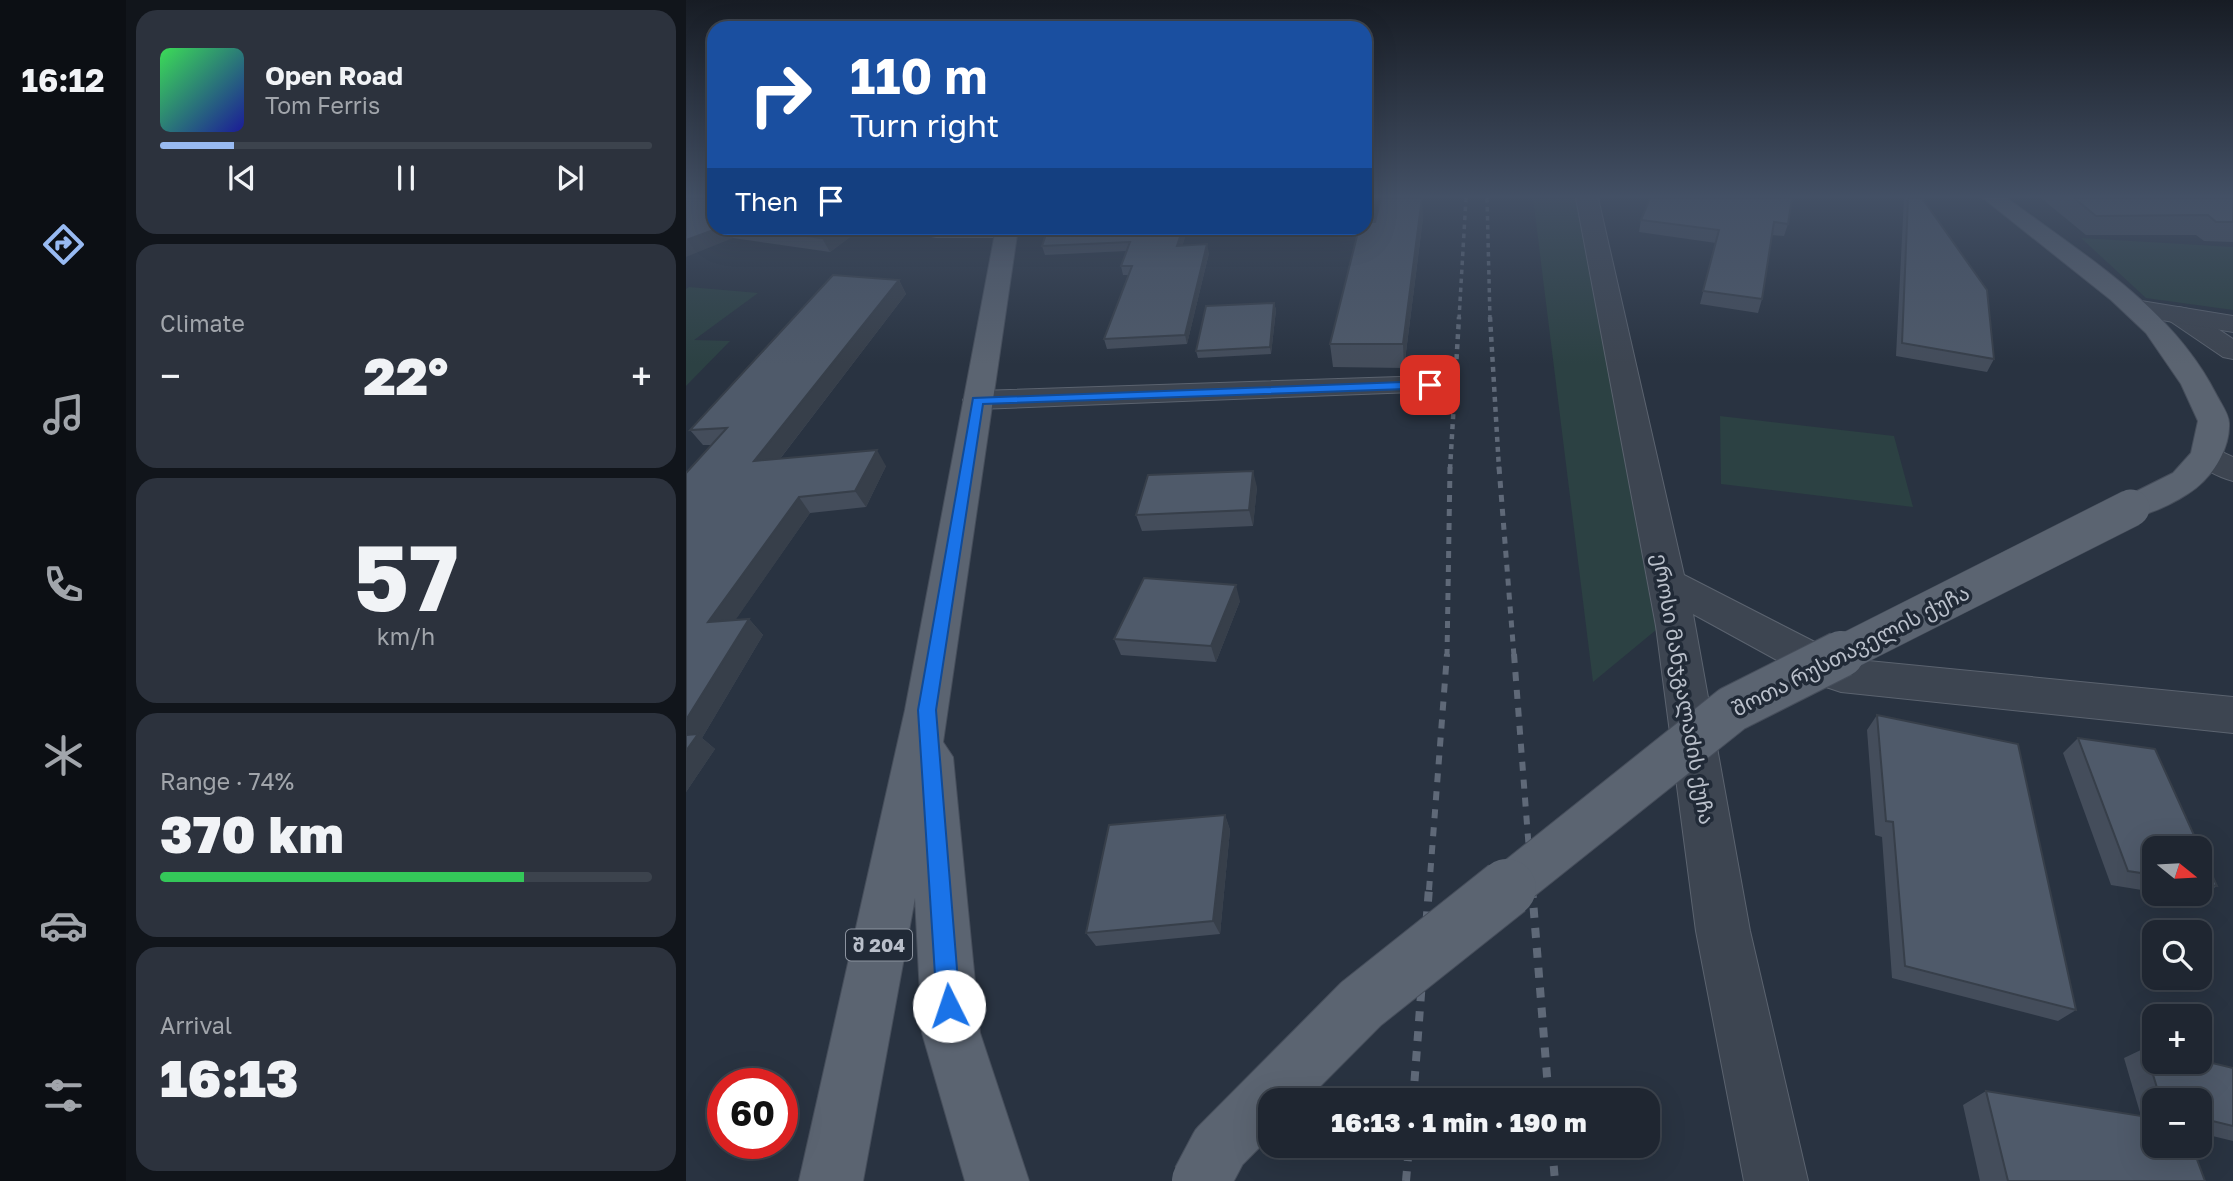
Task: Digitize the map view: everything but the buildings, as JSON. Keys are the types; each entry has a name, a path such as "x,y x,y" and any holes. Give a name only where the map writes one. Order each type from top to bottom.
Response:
{"main road":[{"name":"შ 204","path":"831,1181 927,710 1002,253"},
{"name":"შოთა რუსთაველის ქუჩა","path":"1200,1181 1219,1147 1361,1004 1732,709 2220,463 2214,421 2196,384 2155,327 2135,308 2064,253"},
{"name":"შ 204","path":"927,710 951,1033 997,1181"}],"street":[{"name":"ეროსი მანჯგალაძის ქუჩა","path":"1598,253 1667,582 1723,931 1776,1181"},
{"path":"2135,308 2233,324"},
{"path":"2179,315 2233,351"},
{"path":"978,400 1430,385"},
{"path":"1667,582 1841,675 2233,715"}],"green space":[{"path":"1540,253 1586,253 1656,630 1593,682"},
{"path":"2097,253 2233,253 2233,310 2146,298"},
{"path":"689,287 758,293 694,340 730,341 686,386 686,289"},
{"path":"1720,416 1894,436 1913,507 1721,484"}],"railway":[{"path":"1459,319 1463,253"},
{"path":"1488,253 1490,319"},
{"path":"1450,469 1459,317"},
{"path":"1490,317 1499,469"},
{"path":"1447,656 1450,467"},
{"path":"1499,467 1514,656"},
{"path":"1429,890 1447,654"},
{"path":"1514,654 1532,890"},
{"path":"1414,1088 1429,888"},
{"path":"1532,888 1548,1088"},
{"path":"1406,1181 1408,1158"},
{"path":"1553,1158 1555,1181"}],"route":[{"path":"949,1006 927,710 978,400 1430,385"}]}
